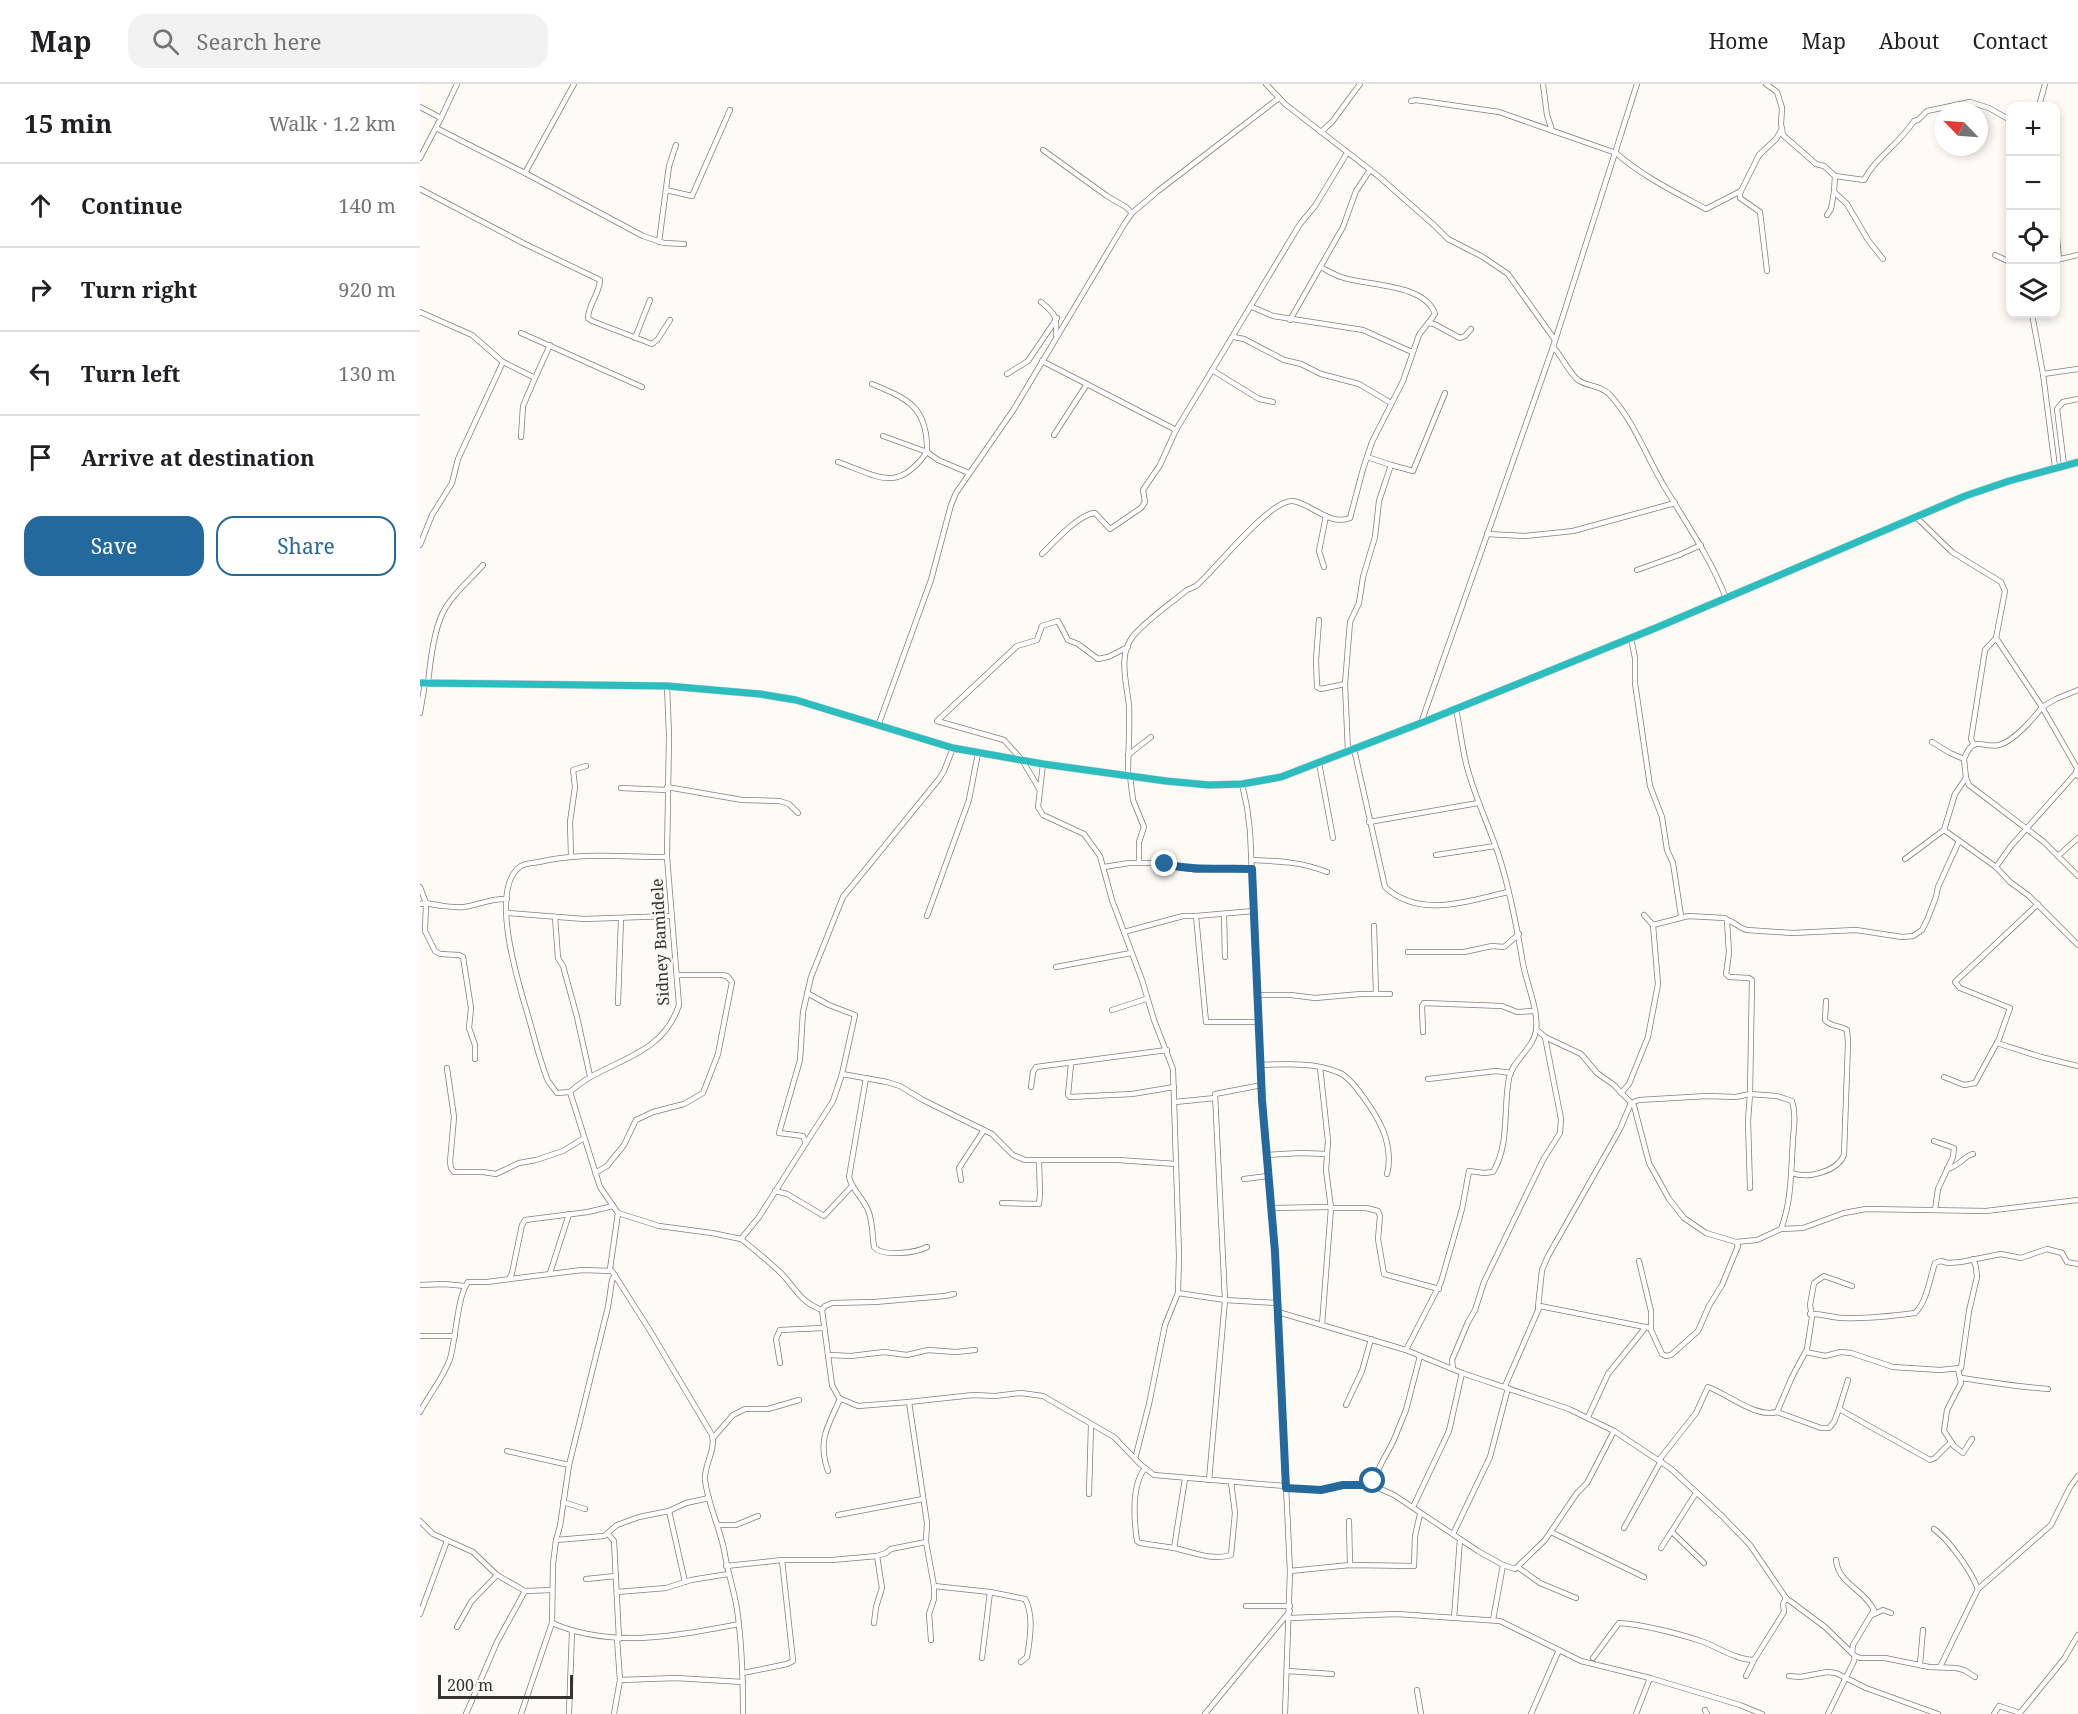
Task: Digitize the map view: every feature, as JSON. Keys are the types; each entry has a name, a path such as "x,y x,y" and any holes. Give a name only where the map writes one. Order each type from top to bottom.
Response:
{"highway":[{"path":"424,684 667,686 760,694 796,700 952,748 978,753 1129,776 1209,785 1242,784 1281,777 1351,751 1631,638 1965,496 2055,467 2078,462"}],"street":[{"path":"420,158 457,84"},
{"path":"525,173 574,84"},
{"path":"1266,84 1279,98 1370,170 1448,239 1483,257 1508,274 1555,340"},
{"path":"1321,132 1332,122 1360,84"},
{"path":"1543,84 1547,115 1552,130"},
{"path":"1421,723 1553,347 1637,84"},
{"path":"1766,84 1777,92 1782,108 1783,135 1810,159 1830,170 1835,176 1863,181 1869,171 1909,130 1914,121 1927,111 1970,102 1989,108 2006,118"},
{"path":"2041,102 2045,84"},
{"path":"878,726 931,580 956,493 1009,416 1132,213 1279,98"},
{"path":"1411,101 1499,112 1616,153 1655,181 1706,209 1741,190"},
{"path":"420,107 441,118"},
{"path":"666,190 692,196 730,110"},
{"path":"436,128 643,236 659,242 684,244"},
{"path":"1767,271 1760,212 1740,198 1741,190 1758,155 1776,139 1782,129"},
{"path":"659,242 670,159 676,145"},
{"path":"1043,150 1132,213"},
{"path":"1042,554 1081,519 1091,513 1095,513 1110,529 1141,508 1145,502 1143,490 1160,465 1176,430 1300,224 1315,206 1347,153"},
{"path":"1290,320 1344,226 1356,191 1370,170"},
{"path":"1827,216 1831,209 1835,176"},
{"path":"420,189 523,243 599,279 601,282 588,318 652,344 670,320"},
{"path":"1834,192 1847,204 1868,240 1883,259"},
{"path":"1995,255 2006,260"},
{"path":"2060,259 2078,255"},
{"path":"1139,863 1139,842 1144,827 1133,800 1129,776 1129,705 1125,691 1124,662 1133,635 1203,580 1226,554 1271,511 1288,501 1294,501 1338,520 1350,518 1367,457 1407,372 1419,335 1432,322 1434,310 1412,293 1341,277 1320,267"},
{"path":"635,338 650,300"},
{"path":"1041,302 1052,310 1057,318 1056,337"},
{"path":"1252,306 1270,315 1290,320 1363,330 1412,351"},
{"path":"420,312 472,335 503,362 535,378"},
{"path":"1006,374 1028,361 1057,318"},
{"path":"2033,318 2043,374 2055,467"},
{"path":"1432,322 1460,338 1466,336 1471,329"},
{"path":"521,333 642,387"},
{"path":"1234,337 1244,339 1284,360 1301,364 1321,374 1359,384 1391,403"},
{"path":"521,437 523,406 550,345"},
{"path":"1553,347 1578,380 1600,387 1613,398 1634,430 1664,487 1701,545 1726,598"},
{"path":"420,545 432,515 452,483 458,459 503,362"},
{"path":"1042,362 1176,430"},
{"path":"2043,374 2078,369"},
{"path":"1212,370 1259,399 1274,402"},
{"path":"838,462 873,476 897,478 908,474 927,452 926,426 915,409 904,398 872,384"},
{"path":"1054,435 1087,384"},
{"path":"1367,457 1413,471 1444,393"},
{"path":"2064,465 2057,409 2063,402 2078,399"},
{"path":"883,436 927,452 938,460 969,473"},
{"path":"1391,465 1379,501 1375,537 1363,577 1359,603 1350,622 1345,684 1351,751 1385,887 1394,895 1418,905 1431,906 1508,892"},
{"path":"1487,534 1525,536 1573,531 1675,503"},
{"path":"1324,567 1319,550 1326,516"},
{"path":"1916,517 1952,552 2004,586 1996,638 1985,650 1983,660 1971,739 1974,745"},
{"path":"1637,570 1701,545"},
{"path":"420,712 424,684 443,612 450,601 483,566"},
{"path":"1040,790 1022,760 1004,740 937,721 1017,646 1037,639 1042,626 1058,621 1068,640 1098,659 1108,657 1128,647"},
{"path":"1318,621 1317,687 1321,689 1345,684"},
{"path":"1631,638 1650,786 1662,817 1667,850 1673,863 1681,916"},
{"path":"1996,638 2042,707 2077,768 2077,775 2011,846 1996,867"},
{"name":"Sidney Bamidele","path":"570,1092 590,1076 642,1052 661,1037 674,1018 679,1005 667,857 669,735 667,686"},
{"path":"2078,690 2042,707 2026,726 2001,745 1974,745 1969,748 1964,759 1966,778 1970,785 2028,829 2078,876"},
{"path":"1406,1350 1439,1289 1462,1209 1469,1171 1490,1173 1493,1172 1497,1163 1505,1130 1511,1073 1533,1038 1536,1029 1519,934 1495,846 1467,767 1456,709"},
{"path":"1128,755 1151,737"},
{"path":"1932,742 1964,759"},
{"path":"806,1143 801,1136 779,1133 800,1060 803,1012 822,946 843,897 944,771 952,748"},
{"path":"927,916 969,800 978,753"},
{"path":"1319,763 1334,838"},
{"path":"1043,764 1038,807 1041,814 1084,834 1100,856 1112,900 1173,1069 1179,1256 1178,1293 1165,1325 1135,1459"},
{"path":"571,856 570,822 575,787 573,770 586,766"},
{"path":"1905,859 1944,830 1955,794 1966,778"},
{"path":"1242,784 1247,807 1252,860 1260,1065 1278,1303 1290,1571 1285,1714"},
{"path":"621,788 667,788 742,800 779,801 789,804 798,813"},
{"path":"1369,822 1478,803"},
{"path":"1944,830 1996,867 2078,945"},
{"path":"2058,856 2078,838"},
{"path":"1653,925 1681,916 1713,916 1733,921 1740,928 1757,931 1792,933 1847,930 1902,937 1912,936 1922,930 1927,920 1938,887 1959,841"},
{"path":"1436,855 1495,846"},
{"path":"667,857 571,856 523,865 512,875 507,899 509,945 513,967 545,1074 557,1093 570,1092 600,1187 618,1213 658,1226 741,1239 780,1272 807,1304 822,1310"},
{"path":"1252,860 1291,862 1309,865 1327,872"},
{"path":"1104,867 1158,862 1197,870 1252,869"},
{"path":"420,887 424,931 435,951 440,954 459,954 464,957 471,999 469,1028 475,1045 475,1059"},
{"path":"423,904 461,907 507,899"},
{"path":"1944,1077 1964,1085 1976,1083 1997,1042 2010,1008 1960,988 1955,982 2037,904"},
{"path":"1124,932 1183,916 1254,911"},
{"path":"507,913 555,917 670,916"},
{"path":"1224,914 1225,957"},
{"path":"1621,1093 1629,1084 1648,1037 1656,1003 1658,970 1653,925 1644,915"},
{"path":"1196,916 1206,1022 1258,1022"},
{"path":"555,917 558,958 563,966 577,1017 590,1076"},
{"path":"618,1003 621,918"},
{"path":"1727,920 1730,953 1726,974 1729,977 1749,978 1754,985 1748,1121 1750,1188"},
{"path":"1374,926 1376,994"},
{"path":"1408,952 1464,952 1492,946 1504,947 1519,934"},
{"path":"1056,967 1131,953"},
{"path":"596,1173 607,1166 624,1145 636,1120 653,1112 692,1100 703,1093 710,1080 718,1054 732,982 727,975 676,975"},
{"path":"741,1239 759,1217 830,1108 842,1074 855,1015 807,993"},
{"path":"1257,995 1315,998 1389,994"},
{"path":"1112,1010 1146,999"},
{"path":"1792,1173 1800,1176 1812,1175 1832,1168 1843,1159 1844,1155 1847,1030 1825,1020 1826,1001"},
{"path":"1423,1032 1422,1006 1424,1003 1502,1006 1517,1012 1534,1011"},
{"path":"1536,1029 1545,1037 1581,1054 1597,1073 1631,1103 1636,1111 1647,1158 1669,1199 1684,1218 1712,1235 1736,1242 1758,1240 1781,1229 1803,1228 1844,1213 1866,1209 1986,1211 2078,1200"},
{"path":"1453,1368 1452,1360 1476,1310 1484,1282 1543,1160 1560,1133 1561,1119 1545,1037"},
{"path":"1997,1042 2041,1057 2078,1066"},
{"path":"1031,1088 1036,1067 1167,1050"},
{"path":"1071,1064 1068,1095 1070,1097 1132,1094 1174,1087"},
{"path":"1260,1065 1320,1067 1349,1078 1382,1126 1388,1153 1387,1174"},
{"path":"1320,1067 1328,1141 1331,1208 1322,1325"},
{"path":"447,1068 454,1117 450,1162 454,1172 496,1174 519,1163 563,1151 584,1138"},
{"path":"1428,1078 1496,1071 1511,1073"},
{"path":"842,1074 900,1086 992,1134 1005,1148 1025,1160 1118,1160 1176,1164"},
{"path":"866,1078 849,1177 852,1186 864,1201 869,1212 874,1247 876,1251 917,1252 927,1246"},
{"path":"1209,1480 1225,1300 1215,1094 1262,1085"},
{"path":"1631,1103 1656,1098 1736,1097 1750,1094 1777,1096 1792,1101 1795,1111 1792,1173 1790,1193 1781,1229"},
{"path":"1175,1102 1215,1098"},
{"path":"1453,1534 1490,1457 1507,1387 1539,1307 1541,1276 1548,1256 1620,1129 1631,1103"},
{"path":"961,1180 958,1168 984,1130"},
{"path":"1934,1141 1954,1148 1938,1189 1935,1210"},
{"path":"1266,1155 1306,1152 1327,1154"},
{"path":"1947,1169 1956,1167 1967,1156 1973,1154"},
{"path":"1002,1203 1039,1204 1039,1161"},
{"path":"1244,1179 1268,1176"},
{"path":"775,1191 787,1194 824,1216 852,1186"},
{"path":"509,1279 522,1223 531,1218 613,1206"},
{"path":"1271,1208 1366,1208 1378,1211 1380,1216 1378,1239 1384,1274 1439,1289"},
{"path":"618,1213 610,1269 650,1329 712,1438 713,1449 705,1475 739,1624 743,1673 743,1714"},
{"path":"550,1273 568,1214"},
{"path":"1648,1328 1660,1352 1666,1356 1674,1353 1696,1333 1722,1285 1737,1248 1736,1242"},
{"path":"1810,1314 1822,1313 1840,1318 1869,1318 1916,1313 1929,1287 1935,1263 1941,1261 1948,1263 2001,1254 2021,1258 2047,1249 2062,1254 2067,1262 2078,1264"},
{"path":"1958,1369 1962,1362 1969,1311 1977,1276 1973,1259"},
{"path":"1588,1417 1608,1374 1648,1328 1651,1311 1640,1260"},
{"path":"420,1285 465,1286 471,1282 610,1269"},
{"path":"512,1273 516,1278"},
{"path":"521,1714 552,1623 556,1540 569,1465 615,1275"},
{"path":"1778,1412 1792,1377 1806,1352 1812,1317 1810,1314 1812,1287 1820,1277 1824,1276 1852,1287"},
{"path":"420,1412 447,1366 465,1286"},
{"path":"954,1293 945,1296 885,1302 832,1303 825,1306 822,1310 823,1328 832,1385 840,1399 858,1406 973,1395 1036,1394 1051,1400 1114,1437 1154,1475 1321,1490 1343,1485 1372,1485 1413,1507 1420,1514 1503,1565 1519,1568 1540,1583 1576,1598"},
{"path":"1178,1293 1225,1300 1278,1303"},
{"path":"1539,1307 1648,1328"},
{"path":"1278,1312 1406,1350 1462,1373 1588,1417 1660,1460 1750,1545 1786,1598 1825,1627 1855,1657 1885,1658 1897,1662 1961,1669 1976,1677"},
{"path":"780,1363 776,1339 780,1330 823,1328"},
{"path":"420,1336 455,1336"},
{"path":"1346,1405 1362,1371 1371,1339"},
{"path":"829,1355 851,1356 884,1352 907,1355 928,1350 956,1352 975,1350"},
{"path":"1806,1352 1826,1356 1833,1353 1851,1353 1893,1367 1958,1369"},
{"path":"1372,1485 1394,1442 1406,1410 1420,1356"},
{"path":"1445,1365 1452,1360"},
{"path":"1958,1369 1961,1383 1947,1410 1944,1431 1951,1442 1963,1453 1972,1439"},
{"path":"1413,1507 1449,1431 1462,1373"},
{"path":"1961,1378 2014,1387 2048,1389"},
{"path":"1624,1528 1660,1460 1696,1413 1708,1387 1746,1407 1771,1413 1778,1412 1821,1428 1829,1428 1834,1422 1848,1380"},
{"path":"828,1471 823,1442 840,1399"},
{"path":"712,1438 733,1415 745,1409 768,1409 799,1400"},
{"path":"909,1402 927,1523 926,1542 934,1586 929,1614 931,1640"},
{"path":"1839,1409 1930,1460 1951,1442"},
{"path":"1089,1494 1091,1425"},
{"path":"1519,1568 1551,1532 1577,1493 1587,1483 1614,1431"},
{"path":"507,1451 569,1465"},
{"path":"1145,1468 1138,1482 1137,1541 1140,1544 1174,1548 1208,1557 1223,1558 1231,1555 1234,1513 1231,1482"},
{"path":"1940,1667 1978,1590 2051,1525 2078,1476"},
{"path":"1174,1548 1185,1479"},
{"path":"1661,1548 1696,1493"},
{"path":"556,1540 604,1536 617,1525 639,1517 669,1511 686,1503 709,1498"},
{"path":"838,1515 923,1499"},
{"path":"563,1502 585,1509"},
{"path":"669,1511 685,1582"},
{"path":"1290,1571 1350,1565 1414,1566 1415,1536 1420,1514"},
{"path":"718,1525 736,1525 759,1516"},
{"path":"1349,1521 1350,1565"},
{"path":"420,1522 433,1534 473,1552 497,1575 525,1591"},
{"path":"1934,1529 1965,1565 1978,1590"},
{"path":"1551,1532 1644,1577"},
{"path":"1672,1532 1704,1563"},
{"path":"609,1534 614,1542 620,1680 614,1714"},
{"path":"1454,1618 1460,1539"},
{"path":"420,1614 447,1541"},
{"path":"726,1566 782,1560 832,1560 877,1556 891,1549 926,1542"},
{"path":"874,1623 882,1588 877,1556"},
{"path":"743,1673 793,1661 782,1560"},
{"path":"1828,1714 1855,1657 1853,1646 1874,1610 1863,1593 1842,1578 1836,1560"},
{"path":"1493,1620 1503,1565"},
{"path":"617,1592 666,1588 728,1574"},
{"path":"457,1627 471,1602 497,1575"},
{"path":"586,1580 616,1576"},
{"path":"934,1586 1022,1597 1027,1601 1030,1633 1027,1657 1021,1662"},
{"path":"466,1714 503,1630 525,1591 527,1589 552,1590"},
{"path":"982,1658 990,1592"},
{"path":"1746,1677 1784,1612 1783,1604 1786,1598"},
{"path":"1246,1606 1290,1608"},
{"path":"1205,1714 1290,1608"},
{"path":"1872,1615 1883,1610 1891,1613"},
{"path":"1290,1618 1396,1614 1500,1621 1581,1661 1650,1678 1740,1705 1762,1714"},
{"path":"552,1623 572,1631 618,1639 660,1638 739,1624"},
{"path":"1593,1658 1619,1623 1633,1624 1700,1641 1734,1655 1754,1660"},
{"path":"1920,1664 1923,1630"},
{"path":"569,1714 572,1631"},
{"path":"1994,1714 1999,1706 2020,1714 2064,1659 2078,1635"},
{"path":"1531,1714 1559,1650"},
{"path":"1287,1671 1332,1674"},
{"path":"1789,1676 1836,1673 1846,1679 1938,1714"},
{"path":"620,1680 676,1678 743,1682"},
{"path":"1636,1714 1650,1678"},
{"path":"1418,1690 1421,1714"}],"route":[{"path":"1165,864 1197,870 1252,869 1262,1100 1275,1252 1286,1488 1321,1490 1343,1485 1372,1485 1373,1481"}]}
